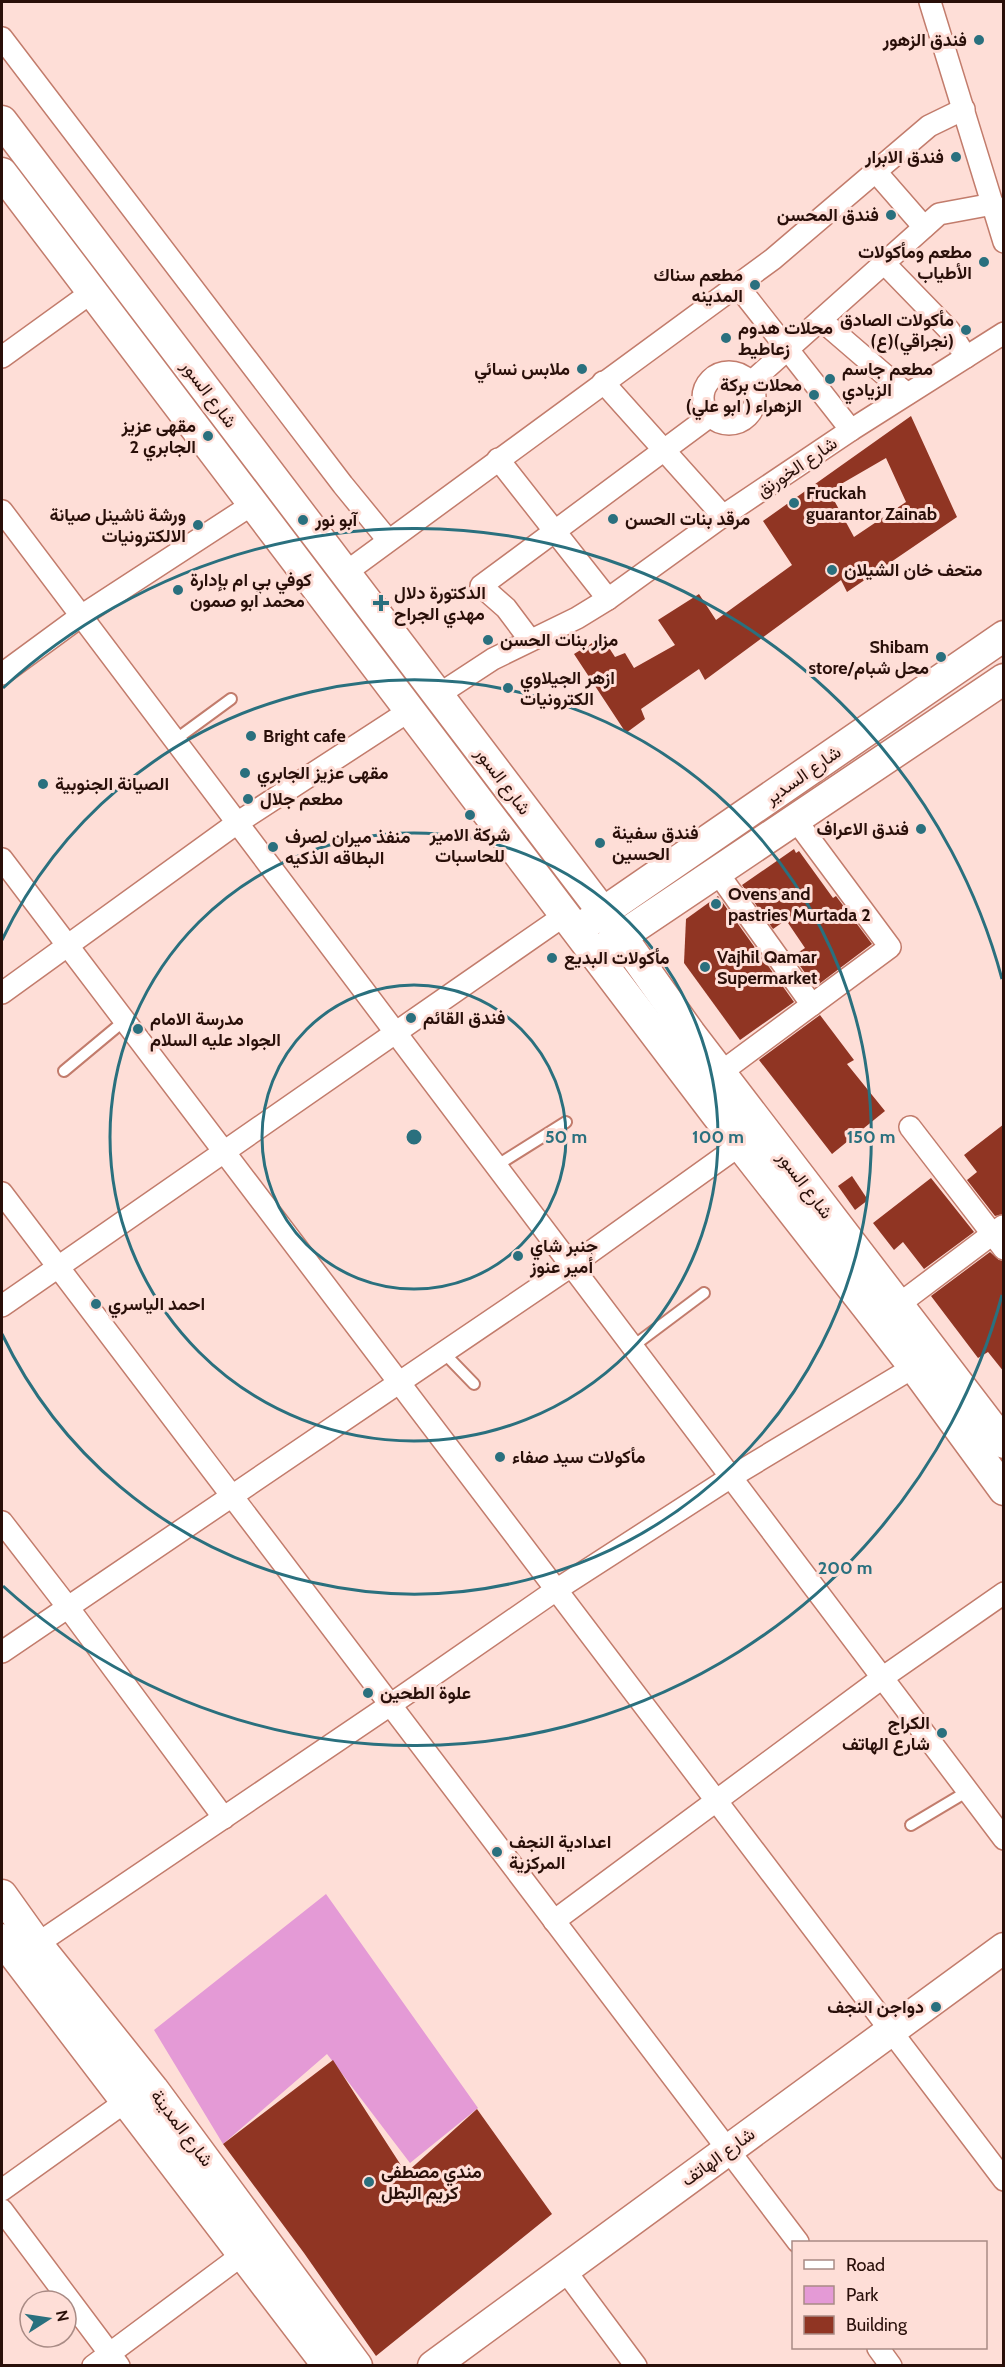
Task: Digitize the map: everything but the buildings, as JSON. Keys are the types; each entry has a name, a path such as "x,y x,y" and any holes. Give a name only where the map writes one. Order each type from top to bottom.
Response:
{"main road":[{"name":"شارع السور","path":"2,121 621,936 679,1042 740,1145 914,1367 1004,1490"},
{"name":"شارع السور","path":"2,173 594,955 679,1042 720,1073 898,1305 999,1428"},
{"name":"شارع السدير","path":"571,923 603,912 1004,636"},
{"name":"شارع السدير","path":"594,955 1004,679"},
{"path":"902,707 922,734"},
{"name":"شارع المدينة","path":"2,1895 13,1951 328,2366"},
{"name":"شارع الهاتف","path":"433,2366 1004,1948"},
{"name":"شارع المدينة","path":"13,1951 153,2089 357,2366"}],"street":[{"path":"930,2 1004,242"},
{"path":"2,38 343,485 388,540"},
{"path":"345,573 773,259 929,126 964,109"},
{"path":"876,172 924,227"},
{"path":"750,383 939,214 993,204"},
{"path":"884,263 949,330 966,357"},
{"path":"736,285 851,430"},
{"path":"2,357 92,292"},
{"path":"821,320 908,394"},
{"name":"شارع الخورنق","path":"438,695 493,659 577,618 608,599 723,516 851,430 1004,333"},
{"path":"728,372 744,377 750,383 754,399 748,415 733,423 724,423 710,416 705,408 703,392 712,377 728,372"},
{"path":"603,382 723,516"},
{"path":"530,640 506,608 481,586 710,416"},
{"path":"498,459 608,599"},
{"path":"2,674 81,616 253,504"},
{"path":"2,511 1004,1839"},
{"path":"2,993 237,823 409,711"},
{"path":"720,1073 890,947 795,819"},
{"path":"2,860 1004,2180"},
{"path":"717,872 812,1005"},
{"path":"2,1306 396,1033 571,923"},
{"path":"898,1305 1000,1236 910,1127"},
{"path":"2,1652 571,1266 740,1145"},
{"path":"2,1193 797,2241"},
{"path":"13,1951 224,1818 556,1590 731,1477 914,1367"},
{"path":"2,1522 224,1818"},
{"path":"554,1921 882,1678 1004,1593"},
{"path":"2,2190 126,2102"},
{"path":"2,2210 108,2362 242,2255"},
{"path":"564,2270 636,2366"},
{"path":"879,2349 891,2366"}],"lane":[{"path":"175,740 231,699"},
{"path":"64,1071 124,1021"},
{"path":"496,1166 566,1122"},
{"path":"632,1347 704,1293"},
{"path":"444,1353 474,1384"},
{"path":"911,1825 968,1791"}],"green space":[{"path":"326,1894 478,2108 410,2163 327,2054 223,2144 154,2030"}],"place":[{"name":"فندق الزهور","path":"979,40"},
{"name":"فندق الابرار","path":"956,157"},
{"name":"فندق المحسن","path":"891,215"},
{"name":"مطعم ومأكولات الأطياب","path":"984,262"},
{"name":"مطعم سناك المدينه","path":"755,285"},
{"name":"مأكولات الصادق (ع)(نجراقي)","path":"966,330"},
{"name":"محلات هدوم زعاطيط","path":"726,338"},
{"name":"ملابس نسائي","path":"582,369"},
{"name":"مطعم جاسم الزيادي","path":"830,379"},
{"name":"محلات بركة الزهراء ( ابو علي)","path":"814,395"},
{"name":"مقهى عزيز الجابري 2","path":"208,436"},
{"name":"Fruckah guarantor Zainab","path":"794,503"},
{"name":"مرقد بنات الحسن","path":"613,519"},
{"name":"آبو نور","path":"303,520"},
{"name":"ورشة ناشينل صيانة الالكترونيات","path":"198,525"},
{"name":"متحف خان الشيلان","path":"832,570"},
{"name":"كوفي بي ام بإدارة محمد ابو صمون","path":"178,590"},
{"name":"الدكتورة دلال مهدي الجراح","path":"381,603"},
{"name":"مزار بنات الحسن","path":"488,640"},
{"name":"Shibam store/محل شبام","path":"941,657"},
{"name":"ازهر الجيلاوي الكترونيات","path":"508,688"},
{"name":"Bright cafe","path":"251,736"},
{"name":"مقهى عزيز الجابري","path":"245,773"},
{"name":"الصيانة الجنوبية","path":"43,784"},
{"name":"مطعم جلال","path":"248,799"},
{"name":"شركة الامير للحاسبات","path":"470,815"},
{"name":"فندق الاعراف","path":"921,829"},
{"name":"فندق سفينة الحسين","path":"600,843"},
{"name":"منفذ ميران لصرف البطاقه الذكيه","path":"273,847"},
{"name":"Ovens and pastries Murtada 2","path":"716,904"},
{"name":"مأكولات البديع","path":"552,958"},
{"name":"Vajhil Qamar Supermarket","path":"705,967"},
{"name":"فندق القائم","path":"411,1018"},
{"name":"مدرسة الامام الجواد عليه السلام","path":"138,1029"},
{"name":"جنبر شاي أمير عنوز","path":"518,1256"},
{"name":"احمد الياسري","path":"96,1304"},
{"name":"مأكولات سيد صفاء","path":"500,1457"},
{"name":"علوة الطحين","path":"368,1693"},
{"name":"الكراج شارع الهاتف","path":"942,1733"},
{"name":"اعدادية النجف المركزية","path":"497,1852"},
{"name":"دواجن النجف","path":"936,2007"},
{"name":"مندي مصطفى كريم البطل","path":"369,2182"}]}
